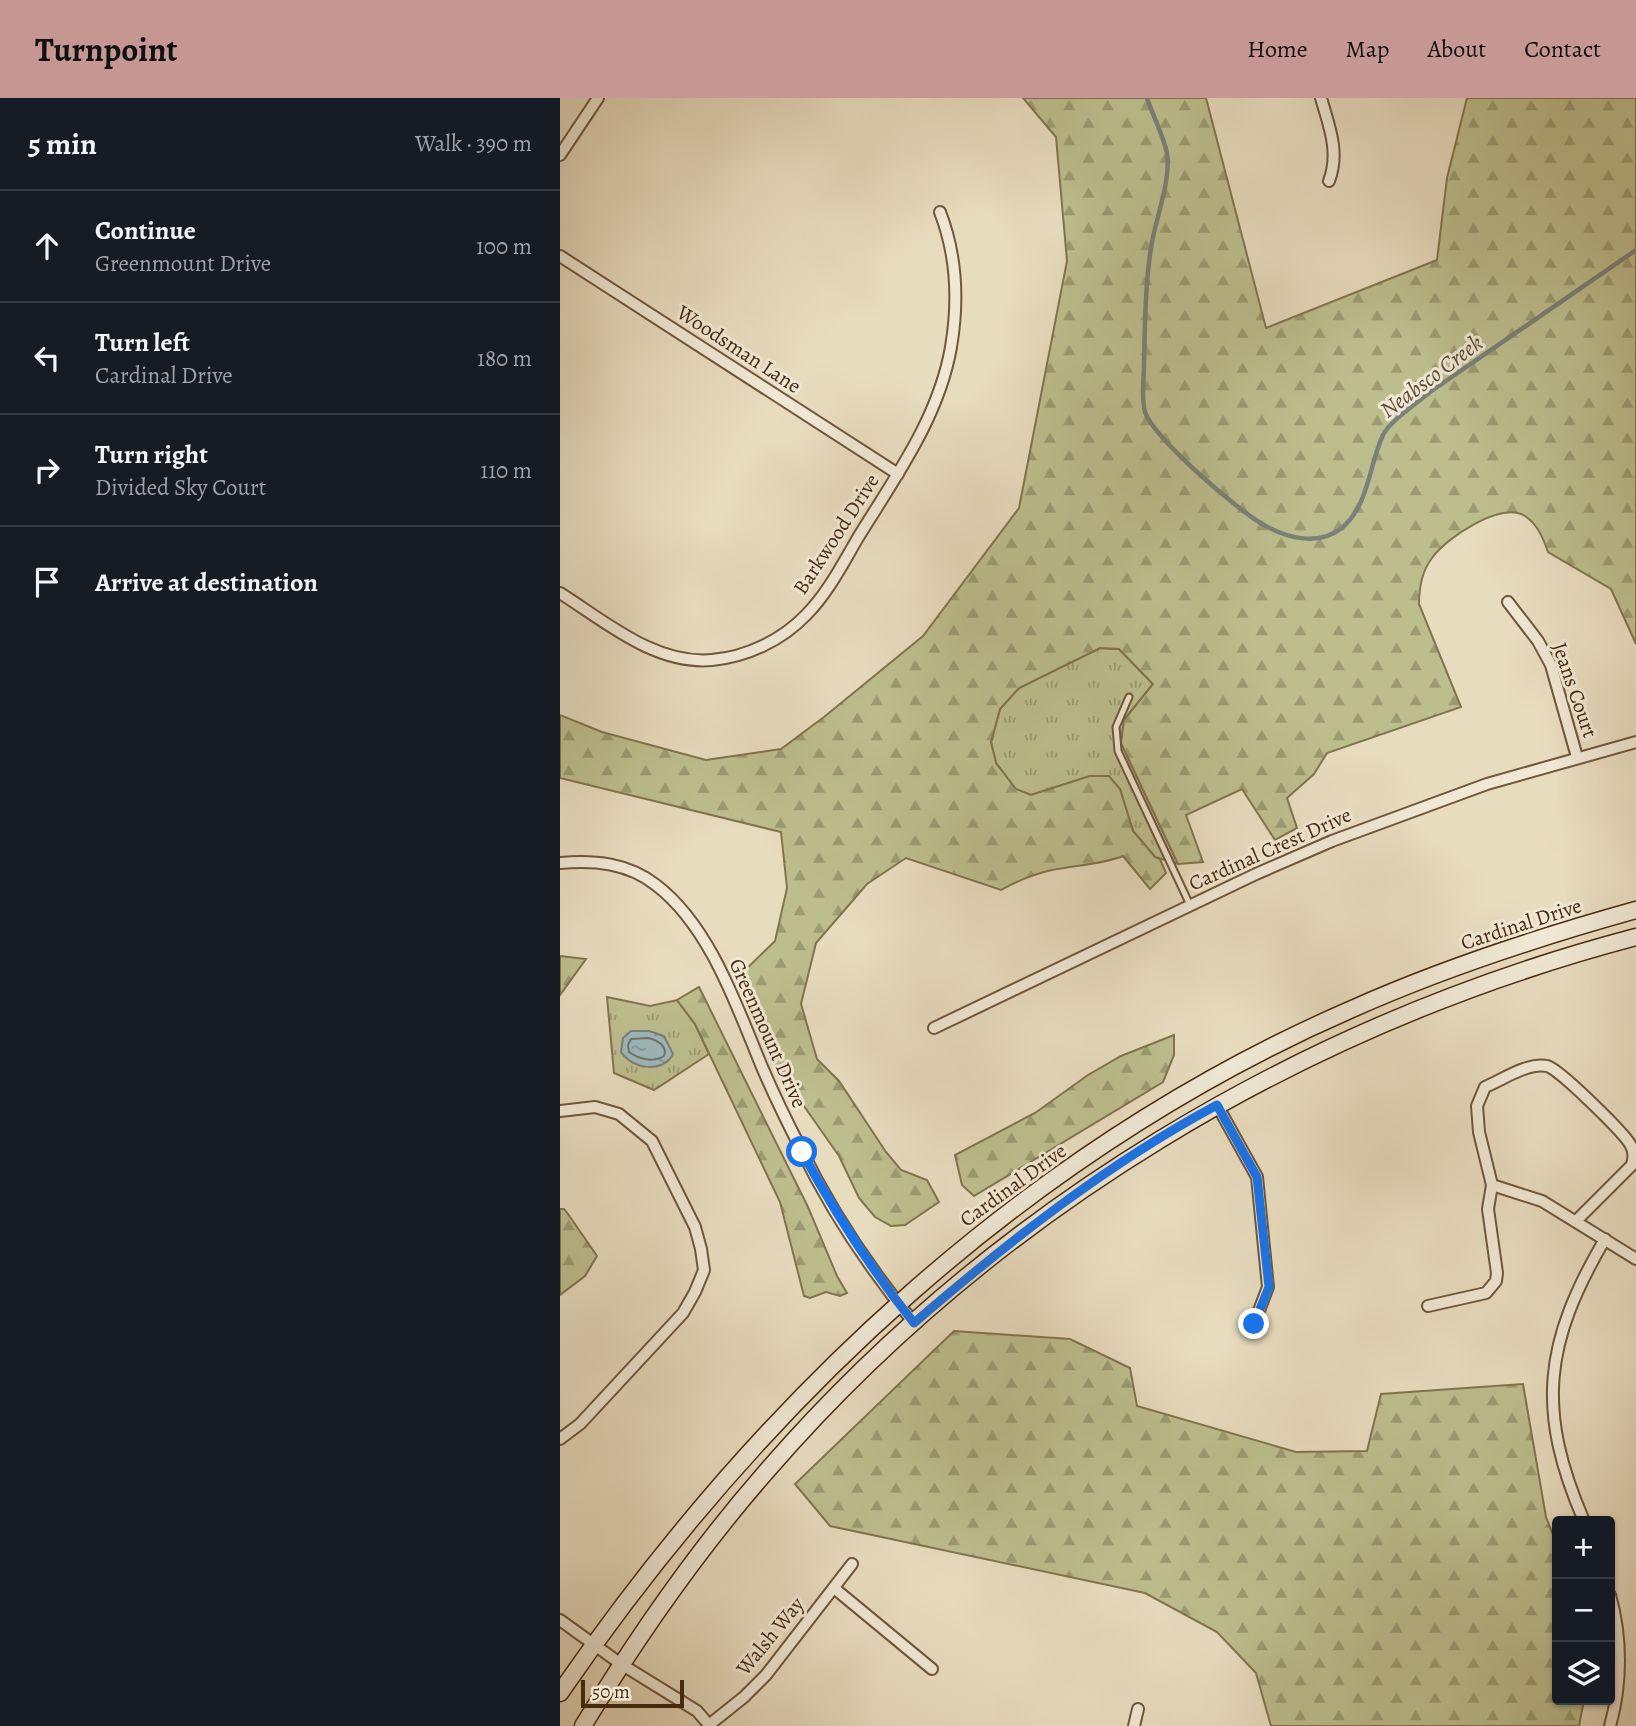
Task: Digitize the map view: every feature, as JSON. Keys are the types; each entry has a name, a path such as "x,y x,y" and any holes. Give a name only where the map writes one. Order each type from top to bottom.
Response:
{"main road":[{"name":"Cardinal Drive","path":"560,1693 594,1643 694,1516 755,1445 811,1386 898,1303 1009,1211 1147,1117 1243,1062 1349,1010 1413,983 1560,931 1636,910"},
{"name":"Cardinal Drive","path":"583,1726 667,1596 764,1473 847,1385 914,1323 1033,1226 1110,1171 1217,1105 1328,1048 1406,1013 1554,960 1636,937"}],"street":[{"path":"560,155 598,98"},
{"path":"1321,98 1335,156 1329,181"},
{"name":"Barkwood Drive","path":"560,593 650,649 690,660 711,660 750,651 771,642 807,615 824,594 898,474 935,404 951,346 957,283 954,258 940,212"},
{"name":"Woodsman Lane","path":"560,256 898,474"},
{"name":"Jeans Court","path":"1508,602 1538,641 1551,665 1577,757"},
{"name":"Cardinal Crest Drive","path":"934,1028 1268,868 1396,816 1488,784 1636,742"},
{"name":"Greenmount Drive","path":"560,863 601,862 639,874 670,897 691,923 727,984 770,1085 828,1201 859,1250 914,1323"},
{"path":"1428,1306 1486,1293 1496,1281 1488,1209 1492,1185 1479,1132 1477,1106 1486,1087 1534,1066 1553,1068 1619,1130 1631,1145 1632,1165 1576,1221"},
{"path":"1217,1105 1257,1177 1269,1287 1254,1324"},
{"path":"560,1111 594,1107 619,1114 652,1141 695,1227 704,1270 683,1313 580,1424 560,1439"},
{"path":"1492,1185 1542,1201 1636,1259"},
{"path":"1582,1516 1562,1461 1553,1405 1553,1376 1564,1320 1578,1287 1605,1239"},
{"name":"Walsh Way","path":"709,1725 766,1675 852,1564"},
{"path":"834,1588 932,1669"},
{"path":"560,1619 621,1664 697,1711 709,1725"},
{"path":"1610,1726 1617,1693 1619,1665 1615,1621"},
{"path":"1134,1726 1138,1709"}],"lane":[{"path":"1129,697 1116,727 1118,751 1191,905"}],"green space":[{"path":"1023,98 1206,98 1266,328 1437,260 1447,178 1467,98 1636,98 1636,644 1611,589 1548,552 1537,528 1525,516 1502,513 1489,517 1461,532 1439,550 1423,574 1420,586 1419,604 1461,707 1327,753 1314,774 1287,798 1297,828 1275,840 1242,789 1186,815 1203,862 1178,864 1121,743 1124,720 1153,684 1119,649 1100,648 1019,688 1000,709 991,742 996,763 1016,789 1031,795 1090,776 1109,776 1120,789 1133,831 1155,857 1160,859 1166,873 1150,889 1123,856 1045,872 1001,890 906,858 867,884 816,943 801,1004 817,1059 839,1081 901,1170 927,1180 939,1202 905,1225 891,1226 875,1217 859,1198 839,1156 778,1069 738,977 775,941 787,888 781,832 560,778 560,715 602,732 706,760 781,749 923,636 1019,508 1067,261 1056,137"},
{"path":"1100,648 1119,649 1153,684 1124,720 1121,743 1178,864 1155,857 1133,831 1120,789 1090,776 1031,795 1016,790 996,763 991,742 1000,709 1019,688"},
{"path":"560,956 586,959 560,995"},
{"path":"699,987 808,1207 847,1293 840,1296 826,1292 810,1298 804,1296 780,1202 695,1024 677,1000"},
{"path":"607,997 650,1006 677,1000 695,1024 709,1054 654,1090 614,1073"},
{"path":"1174,1035 1174,1055 1163,1082 974,1196 962,1185 955,1155 1035,1113 1088,1075 1121,1056"},
{"path":"560,1209 564,1209 568,1214 597,1256 585,1276 560,1295"},
{"path":"954,1331 1070,1339 1130,1368 1137,1406 1296,1452 1367,1451 1381,1394 1523,1384 1546,1517 1552,1532 1552,1705 1583,1705 1579,1726 1271,1726 1256,1673 1217,1632 1145,1593 830,1526 795,1484"}],"water":[{"path":"631,1031 649,1031 664,1036 673,1054 662,1065 655,1067 632,1062 621,1052 623,1038"}],"waterway":[{"name":"Neabsco Creek","path":"1147,98 1165,146 1168,163 1148,272 1143,388 1145,412 1164,439 1217,490 1252,517 1283,534 1314,539 1334,533 1343,527 1352,518 1363,496 1383,435 1398,418 1430,392 1636,250"}],"route":[{"path":"802,1152 828,1201 859,1250 914,1323 969,1276 1099,1178 1217,1105 1257,1177 1269,1287 1254,1324"}]}
